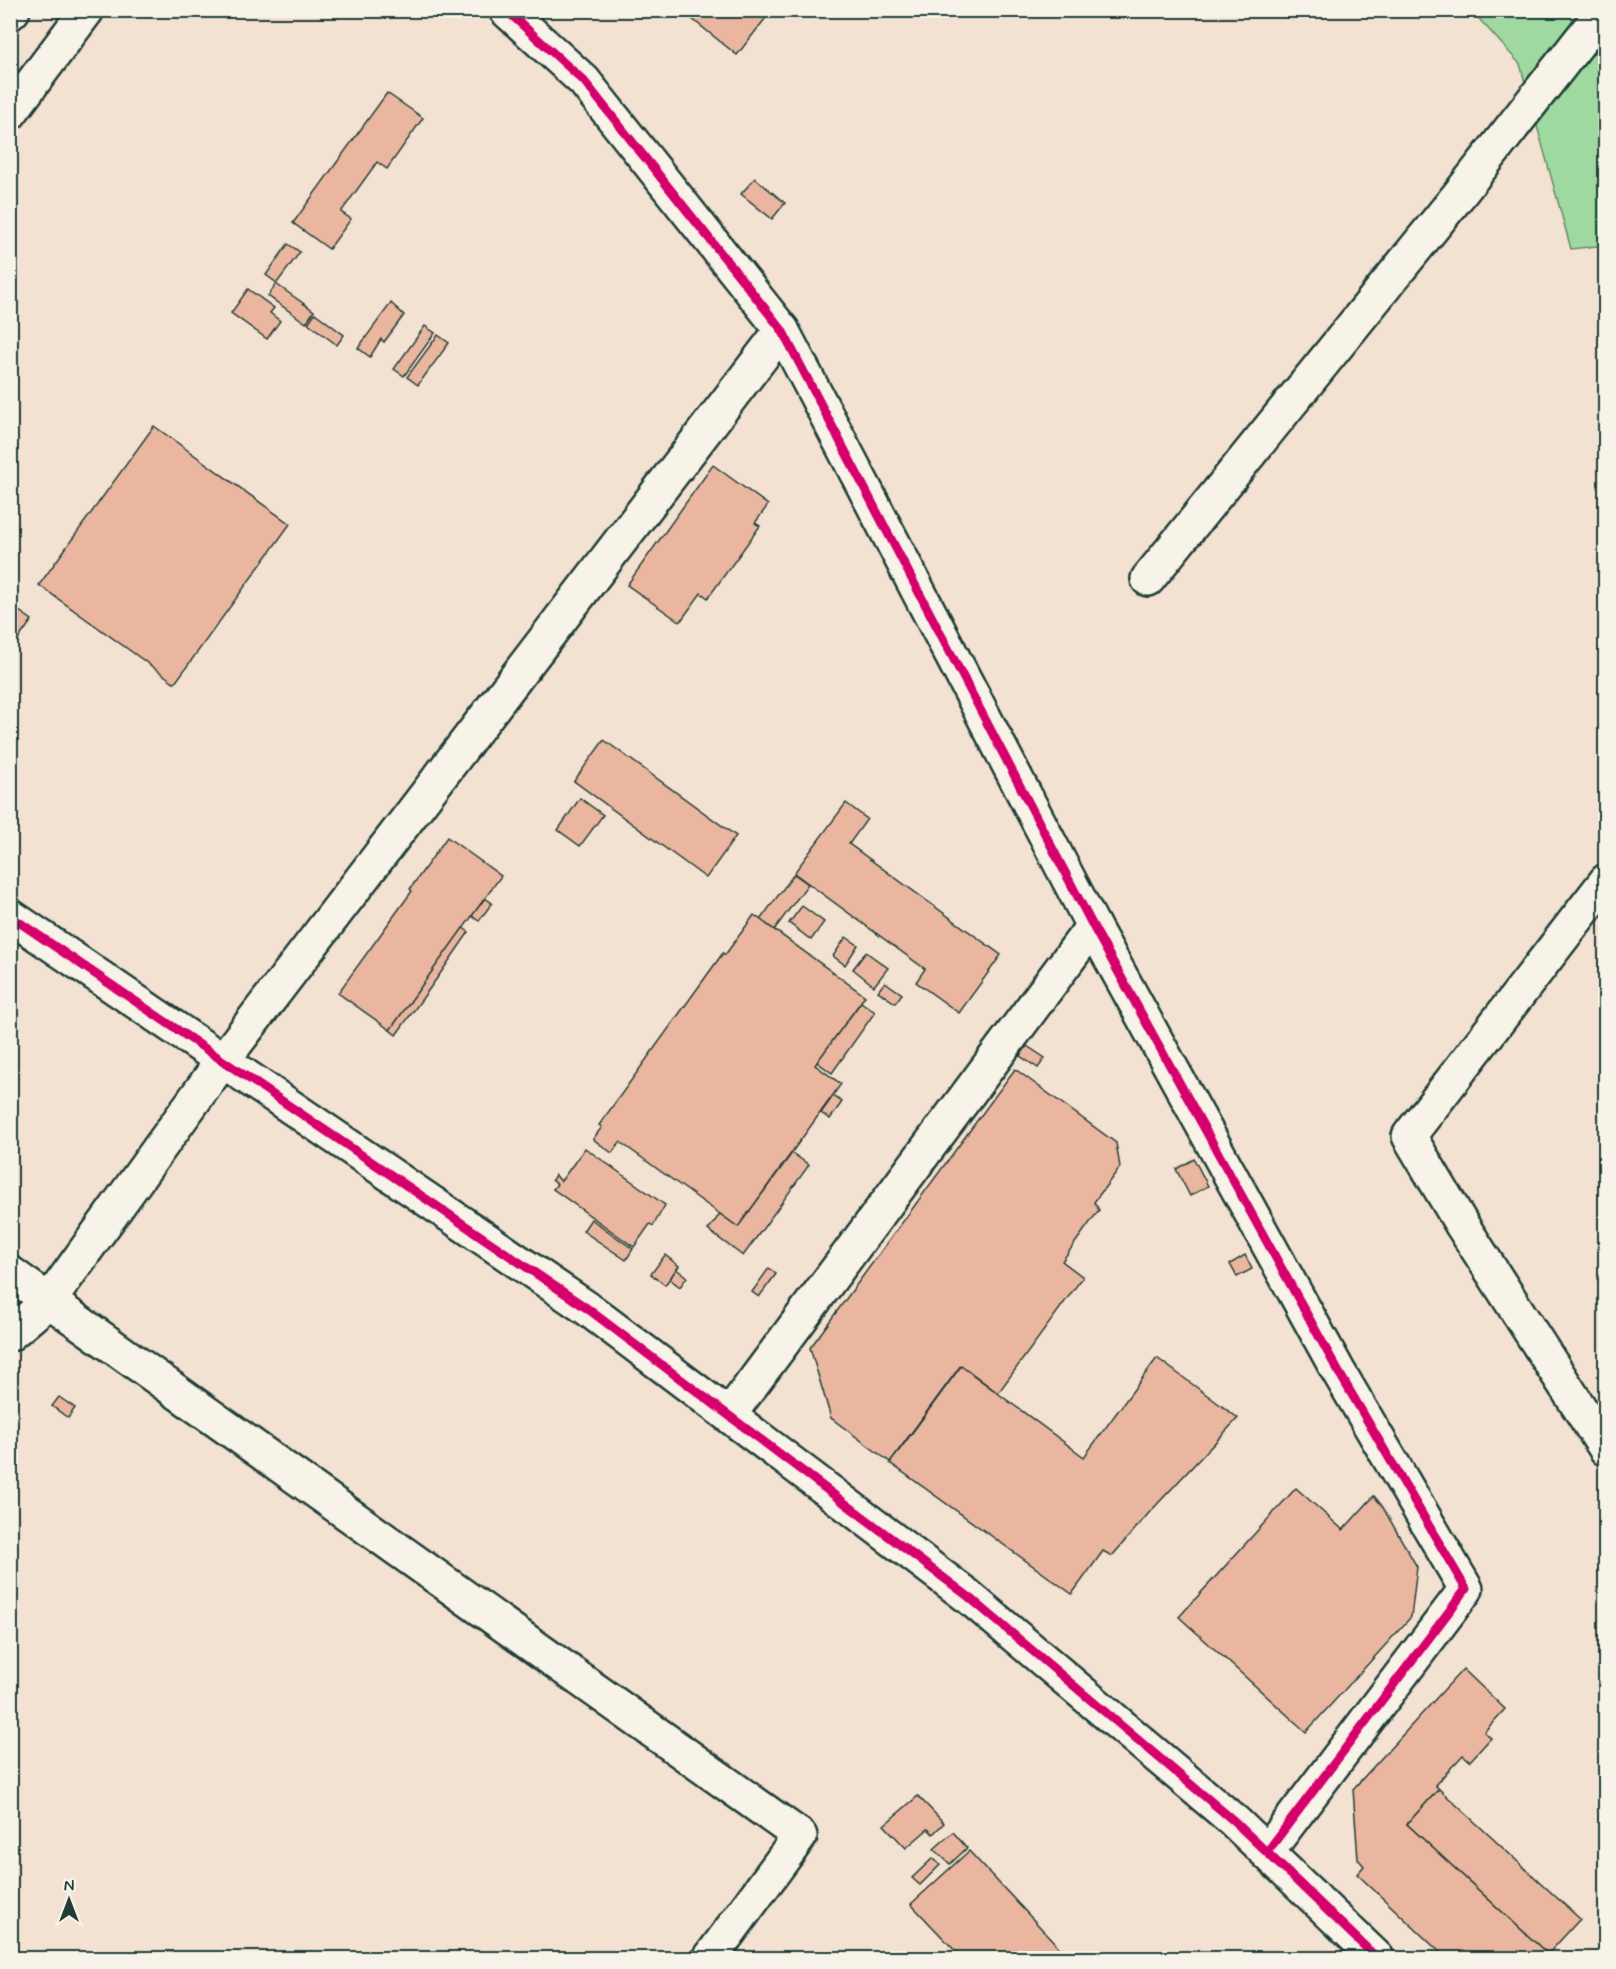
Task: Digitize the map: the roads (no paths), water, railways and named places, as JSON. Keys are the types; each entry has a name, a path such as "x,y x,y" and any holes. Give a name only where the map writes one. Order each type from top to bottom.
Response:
{"street":[{"path":"10,113 87,10"},
{"path":"506,10 584,81 782,330 1093,926 1337,1369 1466,1588 1267,1852"},
{"path":"1149,579 1604,10"},
{"path":"10,1334 50,1301 223,1060 782,330"},
{"path":"1605,881 1409,1136 1462,1225 1605,1449"},
{"path":"10,916 588,1309 969,1597 1234,1821 1377,1959"},
{"path":"729,1416 1093,926"},
{"path":"10,1273 800,1836 710,1959"}]}
